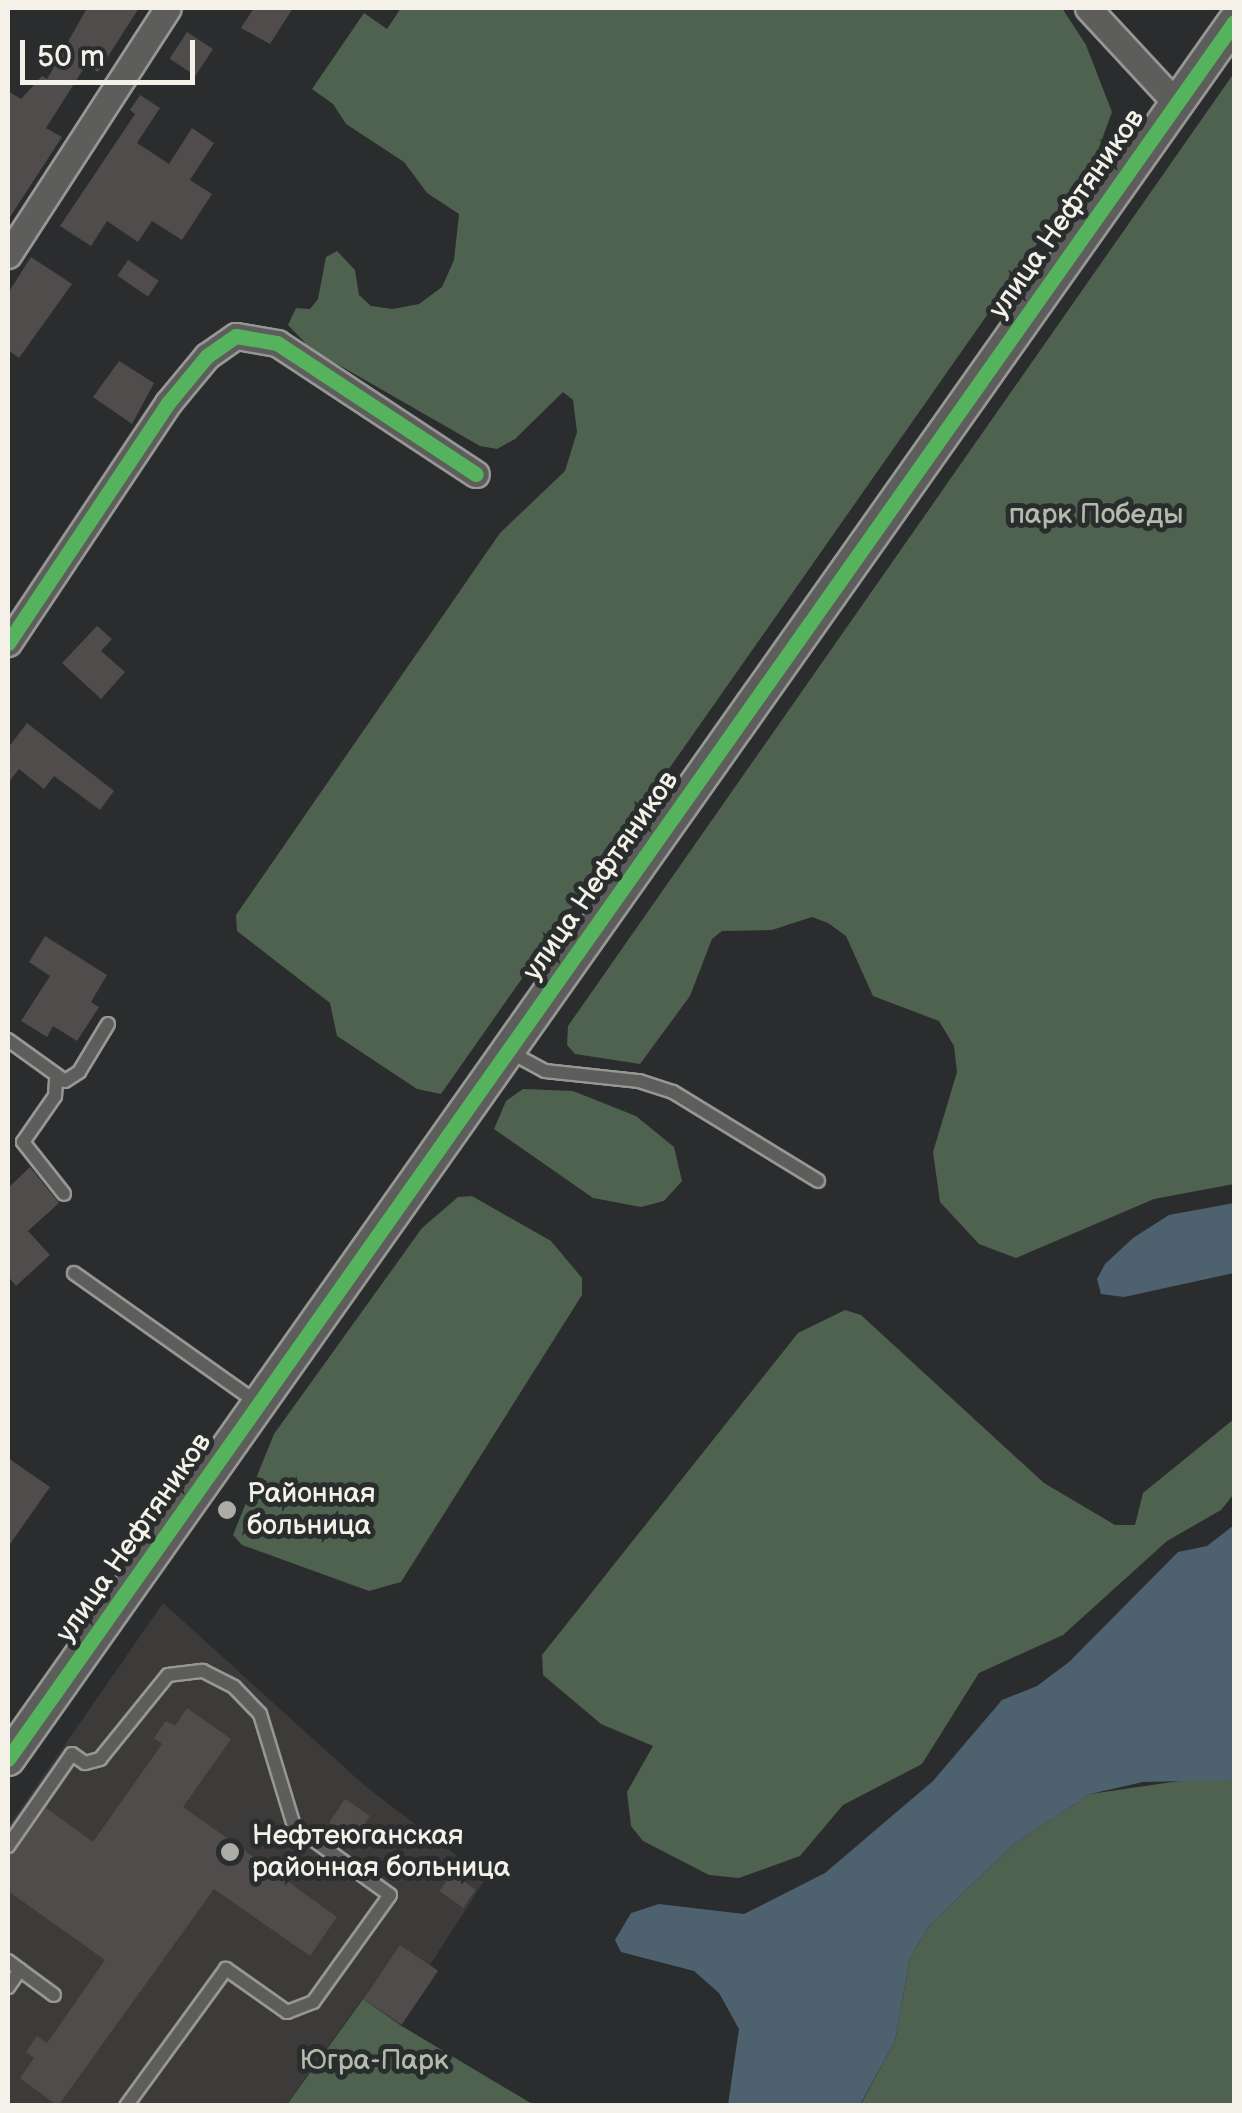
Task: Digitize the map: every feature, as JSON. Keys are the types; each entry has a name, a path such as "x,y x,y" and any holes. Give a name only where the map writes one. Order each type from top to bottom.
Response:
{"street":[{"path":"8,254 168,8"},
{"path":"1088,8 1176,103"},
{"name":"улица Нефтяников","path":"8,1759 1234,22"},
{"path":"8,643 168,404 206,356 236,336 277,344 476,474"}],"lane":[{"path":"56,1080 79,1072 108,1024"},
{"path":"8,1040 56,1080"},
{"path":"508,1050 546,1071 640,1080 673,1092 818,1182"},
{"path":"56,1080 55,1096 23,1142 64,1194"},
{"path":"74,1273 258,1404"},
{"path":"8,1846 72,1754 85,1763 100,1759 168,1676 202,1671 234,1687 260,1714 294,1826 390,1894 313,2002 288,2012 226,1969 126,2106"},
{"path":"8,1960 54,1994"},
{"path":"8,1987 20,1970"}],"shaded area":[{"name":"Нефтеюганская районная больница","path":"163,1603 365,1786 486,1878 430,1965 438,1971 400,2025 362,1999 286,2105 8,2106 8,1827"}],"green space":[{"path":"401,8 1062,8 1086,45 1112,112 1093,164 441,1094 417,1089 337,1036 330,1003 237,931 236,915 500,533 565,471 577,432 573,400 563,392 515,439 497,449 480,446 311,349 288,325 296,308 310,309 318,299 326,257 337,251 355,270 359,295 371,306 393,309 419,304 442,287 454,260 459,214 427,193 404,162 346,124 333,104 312,89 364,13 387,29"},
{"name":"парк Победы","path":"1234,73 1234,1184 1154,1199 1016,1258 979,1244 940,1202 933,1152 957,1072 954,1046 939,1021 873,996 846,936 828,923 812,917 772,930 722,931 712,939 690,996 640,1064 575,1054 567,1045 568,1026"},
{"path":"523,1089 573,1091 636,1116 674,1147 682,1181 664,1201 641,1207 593,1198 494,1129 506,1101"},
{"path":"472,1196 551,1241 582,1278 582,1295 401,1582 369,1591 242,1545 233,1535 274,1434 422,1228 458,1197"},
{"path":"845,1310 861,1315 1044,1483 1115,1525 1135,1525 1143,1493 1234,1419 1234,1494 1221,1510 1167,1541 1063,1635 979,1673 922,1764 843,1805 800,1856 739,1878 709,1875 643,1841 631,1826 627,1792 653,1746 601,1724 543,1675 542,1655 798,1333"},
{"path":"1207,1777 1234,1780 1234,2105 860,2106 895,2041 910,1957 930,1925 1013,1845 1090,1794"},
{"name":"Югра-Парк","path":"363,1999 400,2025 534,2105 286,2106"}],"water":[{"path":"1234,1203 1234,1273 1124,1297 1101,1294 1097,1279 1105,1264 1133,1238 1169,1215"},
{"path":"1234,1525 1234,1780 1143,1782 1090,1794 1013,1845 930,1925 910,1957 895,2041 860,2105 728,2105 739,2029 719,1993 694,1971 621,1952 615,1940 631,1913 659,1904 744,1914 825,1873 933,1781 1002,1700 1037,1686 1069,1662 1178,1552 1207,1546"}],"building":[{"path":"87,8 139,8 98,72 86,65 46,128 62,137 8,220 8,91 21,99 42,76 47,79"},
{"path":"254,8 293,8 270,44 241,28"},
{"path":"187,32 213,49 196,76 170,59"},
{"path":"140,95 160,108 137,143 169,164 192,128 214,143 190,180 212,194 182,240 152,221 138,242 107,221 91,246 60,226 135,114 130,110"},
{"path":"31,257 72,284 19,358 8,350 8,293"},
{"path":"128,260 159,281 148,296 117,276"},
{"path":"119,361 154,383 132,424 93,397"},
{"path":"97,626 112,639 101,651 125,672 101,699 62,663"},
{"path":"27,723 114,791 100,810 54,776 44,789 19,769 8,783 8,748"},
{"path":"45,936 107,975 91,1002 99,1007 77,1041 53,1026 47,1037 21,1021 50,976 29,962"},
{"path":"30,1167 59,1203 28,1231 50,1255 16,1286 8,1276 8,1188"},
{"path":"8,1458 50,1487 8,1547"},
{"path":"187,1708 231,1739 183,1807 271,1869 275,1864 291,1875 287,1881 337,1917 310,1956 214,1889 58,2106 20,2078 34,2058 26,2052 37,2036 47,2043 105,1960 8,1891 8,1856 46,1808 93,1842 162,1744 154,1738 166,1721 175,1726"},
{"path":"345,1799 370,1816 354,1840 329,1823"},
{"path":"452,1873 476,1890 463,1908 439,1891"},
{"path":"400,1945 438,1971 402,2025 364,1999"}],"cycle path":[{"path":"8,1759 1234,22"},
{"path":"8,643 168,403 207,356 236,336 277,343 476,474"}],"place":[{"name":"Районная больница","path":"227,1510"},
{"name":"Нефтеюганская районная больница","path":"230,1852"}]}
